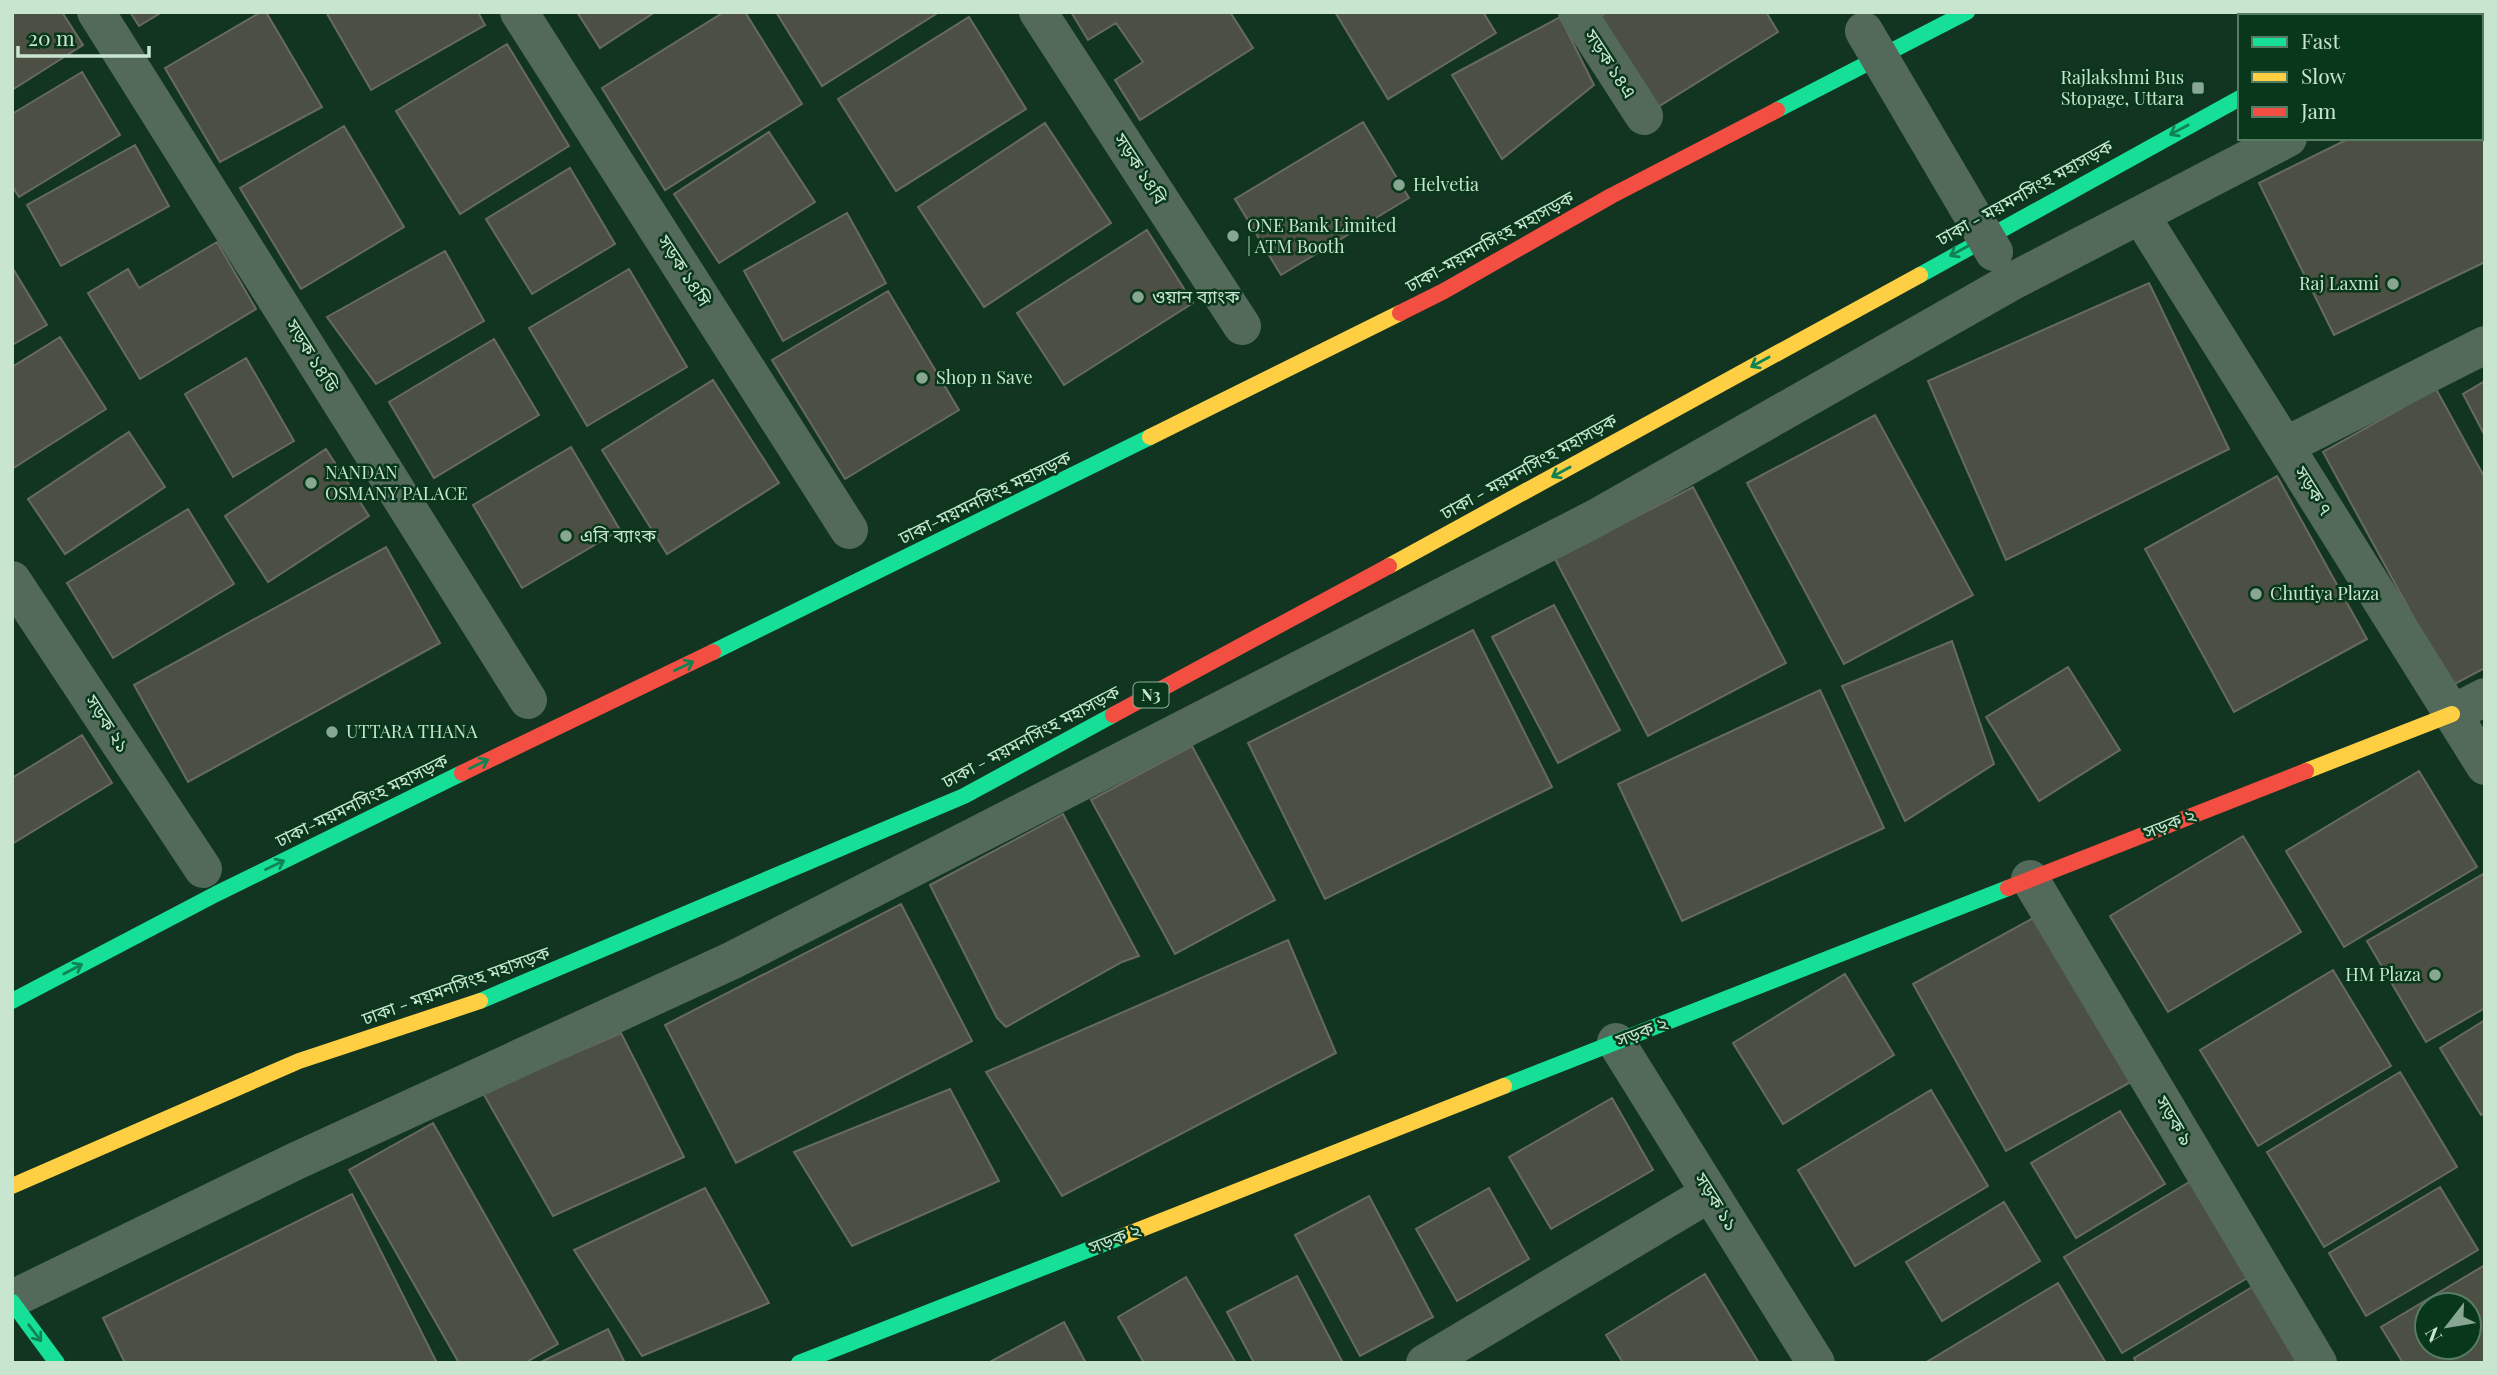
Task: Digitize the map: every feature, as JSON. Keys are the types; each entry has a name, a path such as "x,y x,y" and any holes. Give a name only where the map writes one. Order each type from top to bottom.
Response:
{"main road":[{"name":"ঢাকা-ময়মনসিংহ মহাসড়ক","path":"12,1001 216,894 770,625 1444,291 1611,196 1967,12"},
{"name":"ঢাকা - ময়মনসিংহ মহাসড়ক","path":"12,1186 299,1061 495,996 964,796 1532,489 2146,147 2238,99"},
{"name":"সড়ক ২","path":"799,1363 2468,706"},
{"path":"12,1301 57,1363"}],"street":[{"name":"সড়ক ১৪ডি","path":"96,12 528,700"},
{"name":"সড়ক ১৪সি","path":"520,12 849,530"},
{"name":"সড়ক ১৪বি","path":"1038,12 1242,326"},
{"name":"সড়ক ১৪এ","path":"1577,12 1644,117"},
{"path":"1864,31 1994,252"},
{"path":"12,1301 296,1161 733,960 1596,519 2011,282 2284,140"},
{"name":"সড়ক ৭","path":"2141,216 2285,446 2468,706 2485,766"},
{"path":"2285,446 2485,345"},
{"name":"সড়ক ২১","path":"12,580 203,869"},
{"name":"সড়ক ৯","path":"2030,879 2318,1363"},
{"name":"সড়ক ১১","path":"1616,1042 1816,1363"},
{"path":"1425,1363 1710,1193"}],"building":[{"path":"12,12 62,12 83,45 12,90"},
{"path":"130,12 162,12 139,26"},
{"path":"261,12 266,12 322,107 220,162 165,68"},
{"path":"326,12 478,12 485,25 371,90"},
{"path":"577,12 655,12 600,48"},
{"path":"724,12 745,12 802,104 665,190 602,88"},
{"path":"776,12 939,12 822,86"},
{"path":"1071,12 1230,12 1253,48 1140,120 1115,80 1143,62 1116,23 1088,40"},
{"path":"1335,12 1483,12 1496,33 1388,99"},
{"path":"1607,12 1766,12 1778,32 1653,110 1596,19"},
{"path":"969,17 1026,109 896,191 838,99"},
{"path":"1560,17 1594,85 1502,159 1452,75"},
{"path":"507,44 569,146 460,214 396,111"},
{"path":"82,72 120,135 19,197 12,186 12,114"},
{"path":"2485,72 2485,262 2334,335 2259,183 2346,140 2483,140"},
{"path":"1363,122 1409,198 1281,275 1235,199"},
{"path":"1045,123 1111,223 984,307 918,207"},
{"path":"344,126 404,227 301,289 240,188"},
{"path":"769,132 815,202 719,263 674,194"},
{"path":"135,145 169,206 61,266 27,205"},
{"path":"570,168 615,244 532,294 486,219"},
{"path":"847,213 886,283 783,341 744,271"},
{"path":"1147,230 1193,303 1064,385 1017,313"},
{"path":"217,242 256,309 140,379 88,293 128,269 139,288"},
{"path":"445,251 484,321 376,384 327,317"},
{"path":"12,267 47,325 12,345"},
{"path":"629,269 687,367 587,426 529,328"},
{"path":"2149,283 2229,449 2006,560 1928,381"},
{"path":"888,291 959,410 845,479 772,360"},
{"path":"60,337 106,409 12,469 12,367"},
{"path":"494,339 539,415 434,478 389,402"},
{"path":"246,358 294,441 233,477 185,394"},
{"path":"713,380 779,483 667,554 602,450"},
{"path":"2485,381 2485,436 2463,394"},
{"path":"2436,389 2485,478 2485,668 2451,686 2323,452"},
{"path":"1875,415 1973,595 1844,664 1747,483"},
{"path":"129,432 165,487 65,554 28,499"},
{"path":"571,447 620,530 522,588 473,505"},
{"name":"NANDAN OSMANY PALACE","path":"326,449 369,516 268,582 225,516"},
{"name":"Chutiya Plaza","path":"2277,476 2367,639 2234,712 2145,549"},
{"path":"1693,487 1786,663 1648,736 1555,559"},
{"path":"188,509 234,584 113,658 67,583"},
{"path":"386,547 440,643 188,782 134,685"},
{"path":"1554,605 1620,730 1558,763 1492,637"},
{"path":"1473,630 1552,787 1325,899 1248,743"},
{"path":"1952,641 1994,764 1905,821 1842,686"},
{"path":"2068,667 2120,750 2039,801 1986,717"},
{"path":"1820,690 1884,828 1682,921 1618,784"},
{"path":"82,735 112,783 12,844 12,778"},
{"path":"1192,746 1275,900 1175,954 1091,800"},
{"path":"2419,771 2477,867 2344,947 2286,851"},
{"path":"1063,814 1139,956 1122,962 1006,1027 997,1018 930,885"},
{"path":"2243,836 2301,932 2168,1012 2110,916"},
{"name":"HM Plaza","path":"2485,873 2485,1008 2426,1042 2367,941"},
{"path":"901,904 972,1041 736,1163 665,1025"},
{"path":"2046,911 2138,1078 2006,1151 1913,984"},
{"path":"1288,940 1336,1053 1062,1196 986,1072"},
{"path":"2333,970 2391,1066 2258,1146 2200,1050"},
{"path":"1845,974 1894,1055 1783,1124 1733,1043"},
{"path":"2485,1020 2485,1113 2481,1115 2440,1048"},
{"path":"621,1033 684,1157 553,1216 483,1093"},
{"path":"2400,1072 2457,1167 2324,1247 2267,1152"},
{"path":"950,1089 999,1181 852,1246 794,1152"},
{"path":"1931,1090 1988,1186 1855,1266 1798,1170"},
{"path":"1612,1098 1653,1170 1551,1229 1509,1157"},
{"path":"2120,1111 2165,1184 2076,1238 2031,1163"},
{"path":"433,1123 558,1344 525,1363 459,1363 349,1170"},
{"path":"2196,1178 2254,1274 2122,1353 2064,1257"},
{"path":"2440,1187 2478,1250 2366,1316 2329,1253"},
{"path":"705,1188 769,1303 642,1356 574,1250"},
{"path":"1489,1188 1529,1259 1457,1301 1416,1229"},
{"path":"352,1194 437,1363 125,1363 103,1318"},
{"path":"1369,1196 1433,1317 1360,1356 1295,1235"},
{"path":"2004,1202 2040,1261 1942,1321 1906,1262"},
{"path":"2485,1265 2485,1363 2403,1363 2381,1327 2413,1308 2413,1361 2483,1361 2483,1291 2441,1291"},
{"path":"1705,1274 1759,1363 1623,1363 1606,1335"},
{"path":"1297,1276 1343,1363 1254,1363 1227,1312"},
{"path":"1186,1277 1236,1363 1144,1363 1118,1317"},
{"path":"2267,1278 2318,1363 2137,1363 2134,1358"},
{"path":"2058,1283 2106,1363 1925,1363"},
{"path":"1064,1322 1086,1363 988,1363"},
{"path":"608,1329 625,1363 539,1363"}],"traffic: fast":[{"path":"1777,110 1967,12"},
{"path":"1920,275 2238,99"},
{"path":"713,652 1150,437"},
{"path":"480,1001 964,796 1113,715"},
{"path":"12,1001 216,894 462,773"},
{"path":"1504,1086 2008,888"},
{"path":"799,1363 1121,1237"},
{"path":"12,1302 57,1363"}],"traffic: slow":[{"path":"1389,566 1920,275"},
{"path":"1150,437 1400,313"},
{"path":"2306,771 2452,714"},
{"path":"12,1186 299,1061 480,1001"},
{"path":"1121,1237 1504,1086"}],"traffic: jam":[{"path":"1400,313 1611,196 1777,110"},
{"path":"1113,715 1389,566"},
{"path":"462,773 713,652"},
{"path":"2008,888 2306,771"}],"place":[{"name":"Rajlakshmi Bus Stopage, Uttara","path":"2198,88"},
{"name":"Helvetia","path":"1399,185"},
{"name":"ONE Bank Limited | ATM Booth","path":"1233,236"},
{"name":"Raj Laxmi","path":"2393,284"},
{"name":"ওয়ান ব্যাংক","path":"1138,297"},
{"name":"Shop n Save","path":"922,378"},
{"name":"NANDAN OSMANY PALACE","path":"311,483"},
{"name":"এবি ব্যাংক","path":"566,536"},
{"name":"Chutiya Plaza","path":"2256,594"},
{"name":"UTTARA THANA","path":"332,732"},
{"name":"HM Plaza","path":"2435,975"}]}
